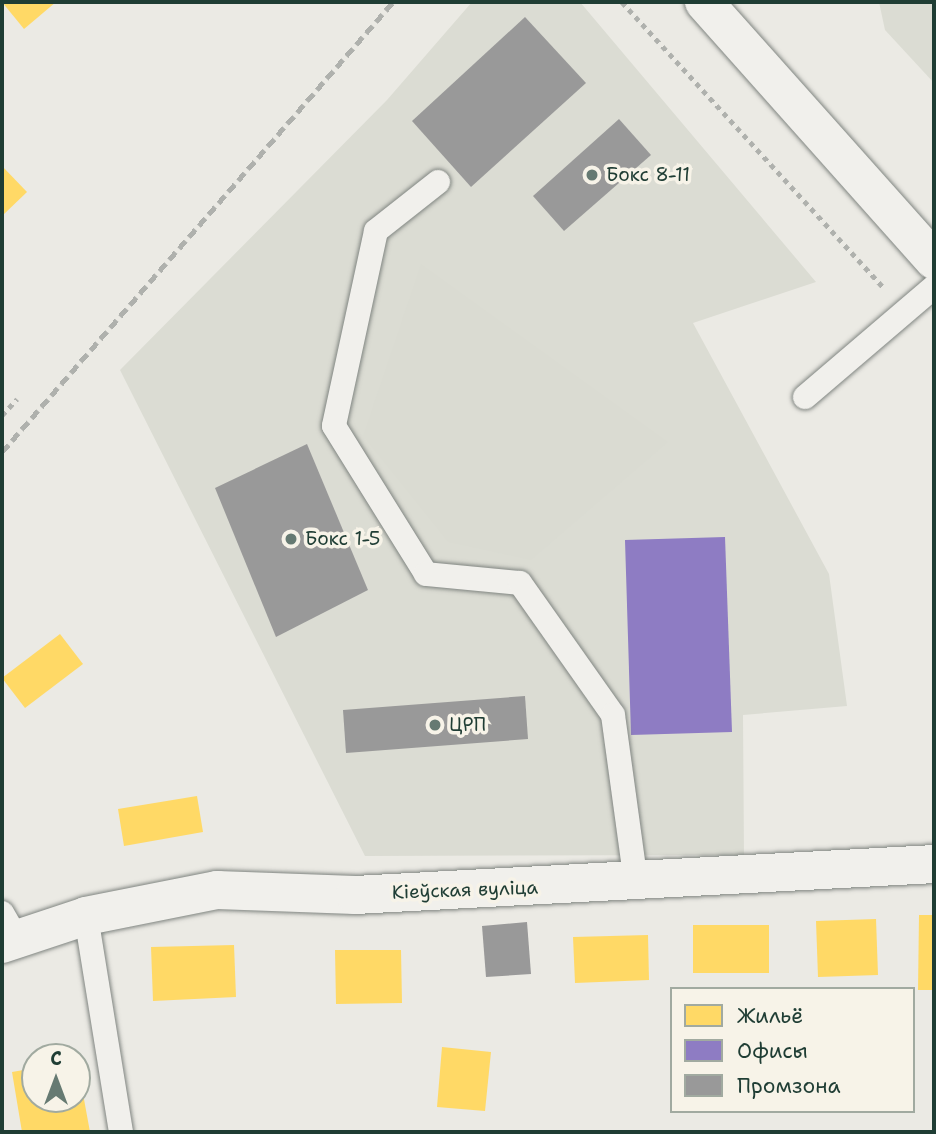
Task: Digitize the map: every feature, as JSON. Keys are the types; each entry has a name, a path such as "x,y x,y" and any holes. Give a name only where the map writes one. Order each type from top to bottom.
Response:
{"street":[{"path":"704,2 934,260"},
{"name":"Кіеўская вуліца","path":"7,932 217,890 355,895 934,864"}],"lane":[{"path":"438,182 376,231 334,426 426,574 520,583 613,715 636,882"},
{"path":"805,397 934,287"},
{"path":"86,916 121,1132"}],"path":[{"path":"622,2 905,312"},
{"path":"2,415 16,399"}],"shaded area":[{"path":"472,2 580,2 816,282 693,323 829,574 847,706 743,715 744,855 365,856 120,370 387,100"},
{"path":"879,2 934,2 934,83 885,30"},
{"path":"421,264 668,442 531,560 448,542 363,436"}],"building: Жильё":[{"path":"2,2 56,2 24,29"},
{"path":"2,166 27,192 2,216"},
{"path":"60,634 83,664 25,708 2,678"},
{"path":"197,796 203,832 124,846 118,809"},
{"path":"919,915 934,915 934,990 918,990"},
{"path":"876,919 878,975 818,977 816,921"},
{"path":"693,925 769,925 769,973 693,973"},
{"path":"648,935 649,980 575,983 573,937"},
{"path":"234,945 236,997 153,1001 151,947"},
{"path":"335,950 401,950 402,1003 336,1004"},
{"path":"442,1047 491,1052 485,1111 437,1107"},
{"path":"21,1070 21,1113 87,1113 90,1132 22,1132 12,1072"}],"building: Офисы":[{"path":"725,537 732,732 631,735 625,540"}],"building: Промзона":[{"path":"525,17 586,83 471,187 412,121"},
{"name":"Бокс 8-11","path":"619,119 651,155 564,231 533,196"},
{"name":"Бокс 1-5","path":"307,444 368,590 276,637 215,488"},
{"name":"ЦРП","path":"525,696 528,739 346,753 343,710"},
{"path":"527,922 531,974 486,977 482,926"}],"railway":[{"path":"2,452 393,2"}],"place":[{"name":"Бокс 8-11","path":"592,175"},
{"name":"Бокс 1-5","path":"291,539"},
{"name":"ЦРП","path":"435,725"}]}
